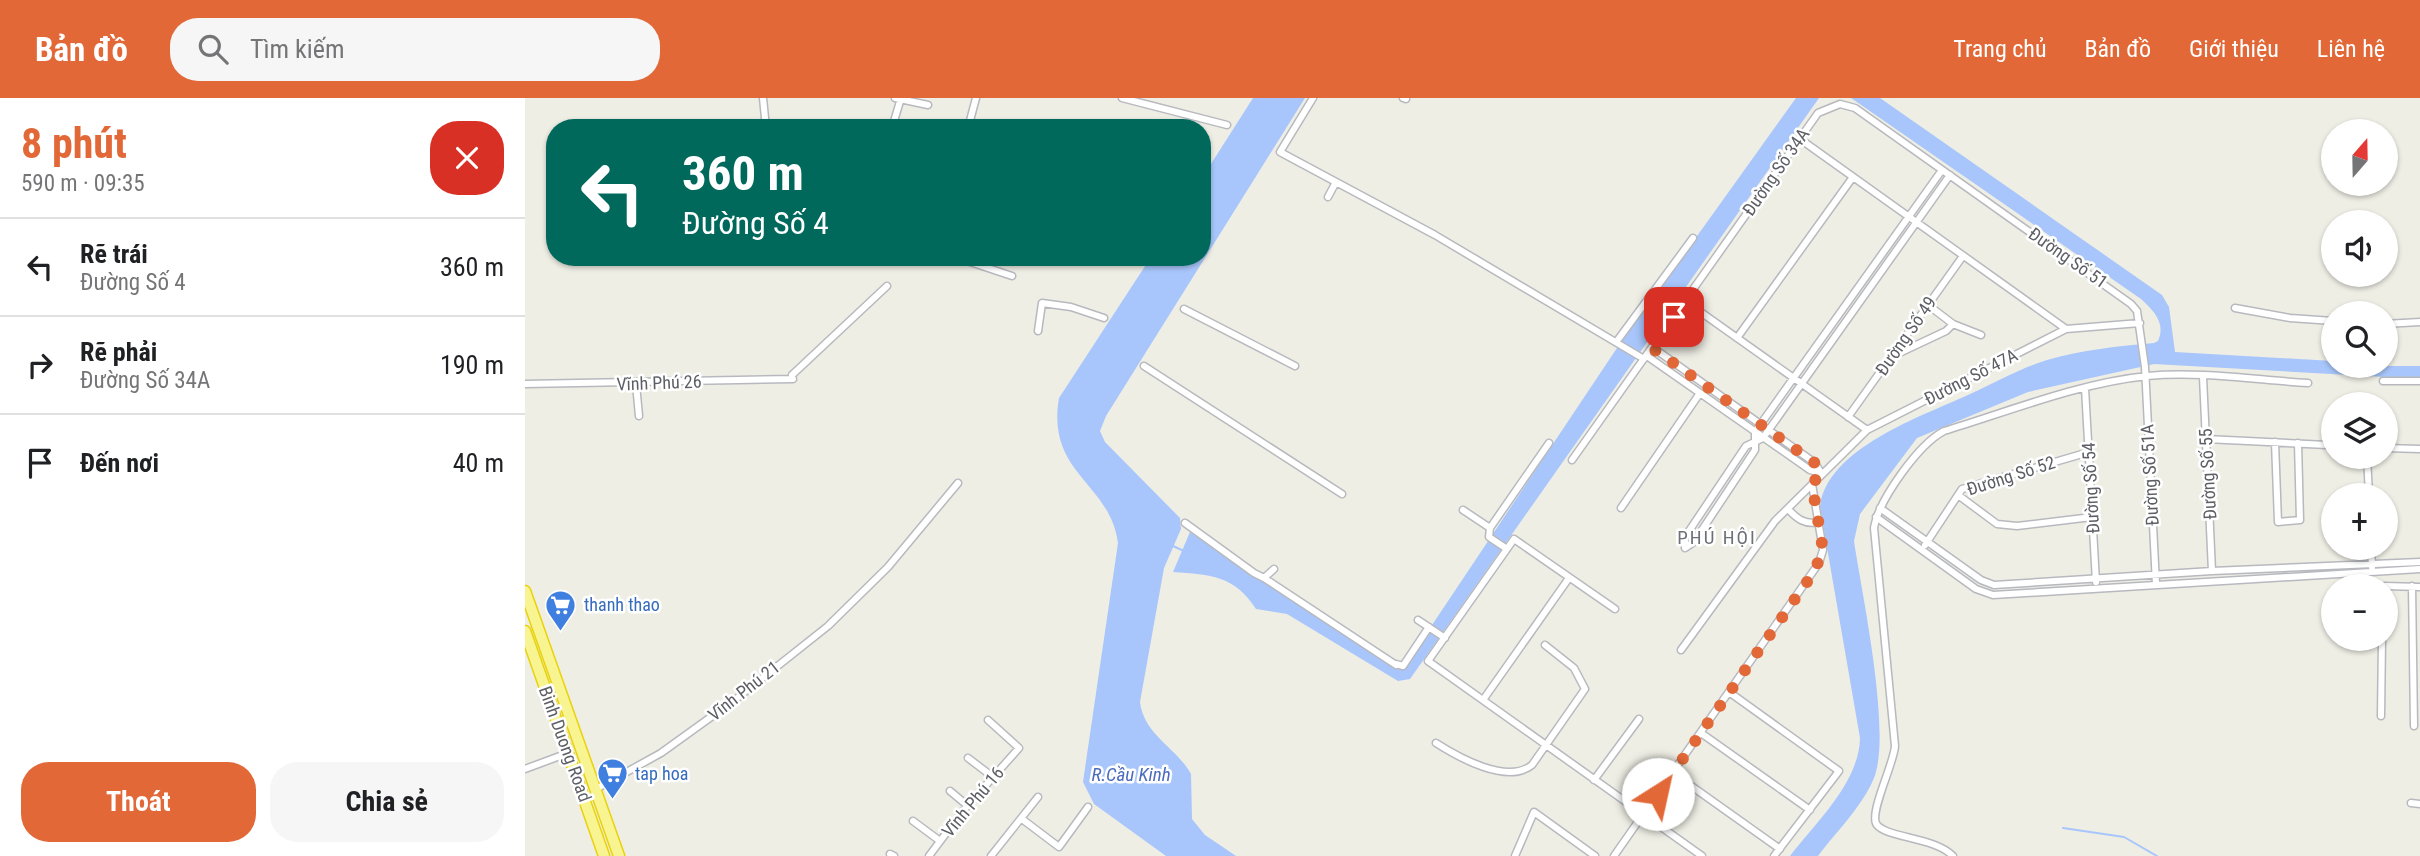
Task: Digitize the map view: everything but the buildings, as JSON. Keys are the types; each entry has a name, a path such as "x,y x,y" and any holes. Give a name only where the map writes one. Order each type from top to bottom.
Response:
{"highway":[{"name":"Binh Duong Road","path":"525,592 619,856"},
{"name":"Binh Duong Road","path":"525,631 527,646 604,856"},
{"path":"583,795 596,789"}],"street":[{"path":"763,98 765,119"},
{"path":"970,119 975,98"},
{"path":"1122,98 1204,119"},
{"path":"1314,98 1280,152 1442,239 1619,342 1700,393 1810,470 1821,473"},
{"path":"894,119 899,99 928,105"},
{"name":"Đường Số 34A","path":"1572,460 1818,113 1840,104 1855,108 1950,175"},
{"path":"1211,121 1227,125"},
{"path":"1800,139 2066,329"},
{"path":"1942,170 1761,424 1758,436 1755,450 1694,542 1685,548 1685,537 1746,446 1758,436 1769,429 1950,175"},
{"name":"Đường Số 51","path":"1950,175 2131,303 2140,323 2145,367"},
{"path":"1737,338 1853,177"},
{"path":"1328,197 1336,182"},
{"path":"1619,342 1693,238"},
{"name":"Đường Số 49","path":"1848,417 1963,256"},
{"path":"982,266 1012,276"},
{"name":"Vĩnh Phú 26","path":"525,384 636,384 793,377 887,286"},
{"path":"1685,301 1867,430"},
{"path":"1038,331 1042,303 1071,307 1104,318"},
{"path":"1928,305 1953,324 1981,335"},
{"path":"2235,308 2290,318 2321,320"},
{"path":"1184,309 1295,366"},
{"path":"2398,323 2420,322"},
{"name":"Đường Số 47A","path":"1681,650 1775,521 1867,430 2066,329 2140,323"},
{"path":"1891,356 1946,331 1953,324"},
{"path":"1652,348 1815,463 1821,473"},
{"path":"1145,366 1342,494"},
{"name":"Đường Số 51A","path":"2145,367 2156,584"},
{"path":"1953,856 1929,842 1884,831 1875,823 1874,815 1893,765 1895,746 1875,541 1876,517 1928,440 1944,431 2085,388 2145,376 2308,383"},
{"name":"Đường Số 55","path":"2203,377 2212,571"},
{"path":"2383,381 2420,381"},
{"path":"636,384 639,416"},
{"name":"Đường Số 54","path":"2085,388 2096,588"},
{"path":"1621,508 1700,393"},
{"path":"2206,439 2321,445"},
{"path":"2275,442 2278,522 2300,520 2298,443"},
{"path":"1506,548 1489,537 1490,528 1549,443"},
{"path":"2398,448 2420,449"},
{"name":"Đường Số 52","path":"1921,550 1962,489 2088,452"},
{"name":"Vĩnh Phú 21","path":"596,789 661,753 736,699 828,626 888,567 958,483"},
{"path":"1614,856 1819,563 1823,550 1812,484"},
{"path":"1958,495 1997,524 2017,526 2092,517"},
{"path":"1880,508 1981,580 1994,585 2212,571 2372,567 2420,569"},
{"path":"1788,509 1796,519 1811,524 1819,522"},
{"path":"1463,510 1490,528"},
{"path":"1876,517 1976,589 1993,595 2420,562"},
{"path":"1185,523 1236,562 1396,665 1403,666 1429,628"},
{"path":"1615,609 1514,539 1428,661 1702,856"},
{"path":"2372,560 2372,567"},
{"path":"1264,578 1274,569"},
{"path":"1483,700 1569,578"},
{"path":"2398,586 2416,587 2417,701 2414,726"},
{"path":"1417,620 1443,637"},
{"path":"1436,743 1476,763 1513,772 1528,768 1584,689 1574,668 1545,645"},
{"path":"2381,716 2382,651"},
{"path":"1729,692 1839,771 1775,856"},
{"path":"1594,779 1639,719"},
{"name":"Vĩnh Phú 16","path":"929,856 1019,748 988,720"},
{"path":"1701,733 1810,810"},
{"path":"525,769 568,753"},
{"path":"968,758 993,777"},
{"path":"1672,773 1780,849"},
{"path":"950,791 968,806"},
{"path":"991,856 1038,797"},
{"path":"2411,803 2420,804"},
{"path":"1022,819 1059,846 1088,807"},
{"path":"1515,856 1534,812 1595,856"},
{"path":"913,821 940,841"}],"water":[{"name":"R.Cầu Kinh","path":"1253,98 1305,98 1211,248 1211,164"},
{"path":"1796,98 1819,98 1410,679 1398,681 1287,614 1256,609 1239,589 1230,583 1210,576 1173,572 1190,532 1241,568 1404,667 1619,345"},
{"path":"1851,98 1880,98 2162,295 2169,307 2175,352 2321,360 2321,373 2154,364 2028,392 1917,438 1860,514 1854,541 1878,697 1879,757 1874,778 1856,809 1818,856 1790,856 1844,786 1858,755 1860,738 1820,507 1826,486 1839,468 1879,437 2027,367 2073,354 2158,341 2160,323 2141,299"},
{"name":"R.Cầu Kinh","path":"1145,266 1200,266 1106,416 1100,431 1105,442 1180,518 1181,529 1164,568 1140,702 1154,732 1191,774 1192,819 1205,835 1236,856 1166,856 1094,804 1083,782 1118,543 1113,522 1104,505 1070,461 1062,444 1057,424 1059,398"},
{"path":"2398,366 2420,366 2420,379 2398,378"}],"waterway":[{"path":"1173,546 1184,551"},
{"path":"2063,828 2124,837 2157,856"}],"place":[{"name":"thanh thao","path":"561,632"},
{"name":"tap hoa","path":"612,801"}],"district":[{"name":"PHÚ HỘI","path":"1717,537"}],"route":[{"path":"1658,794 1814,572 1823,550 1812,491 1812,484 1821,473 1815,463 1652,348 1674,317"}]}
